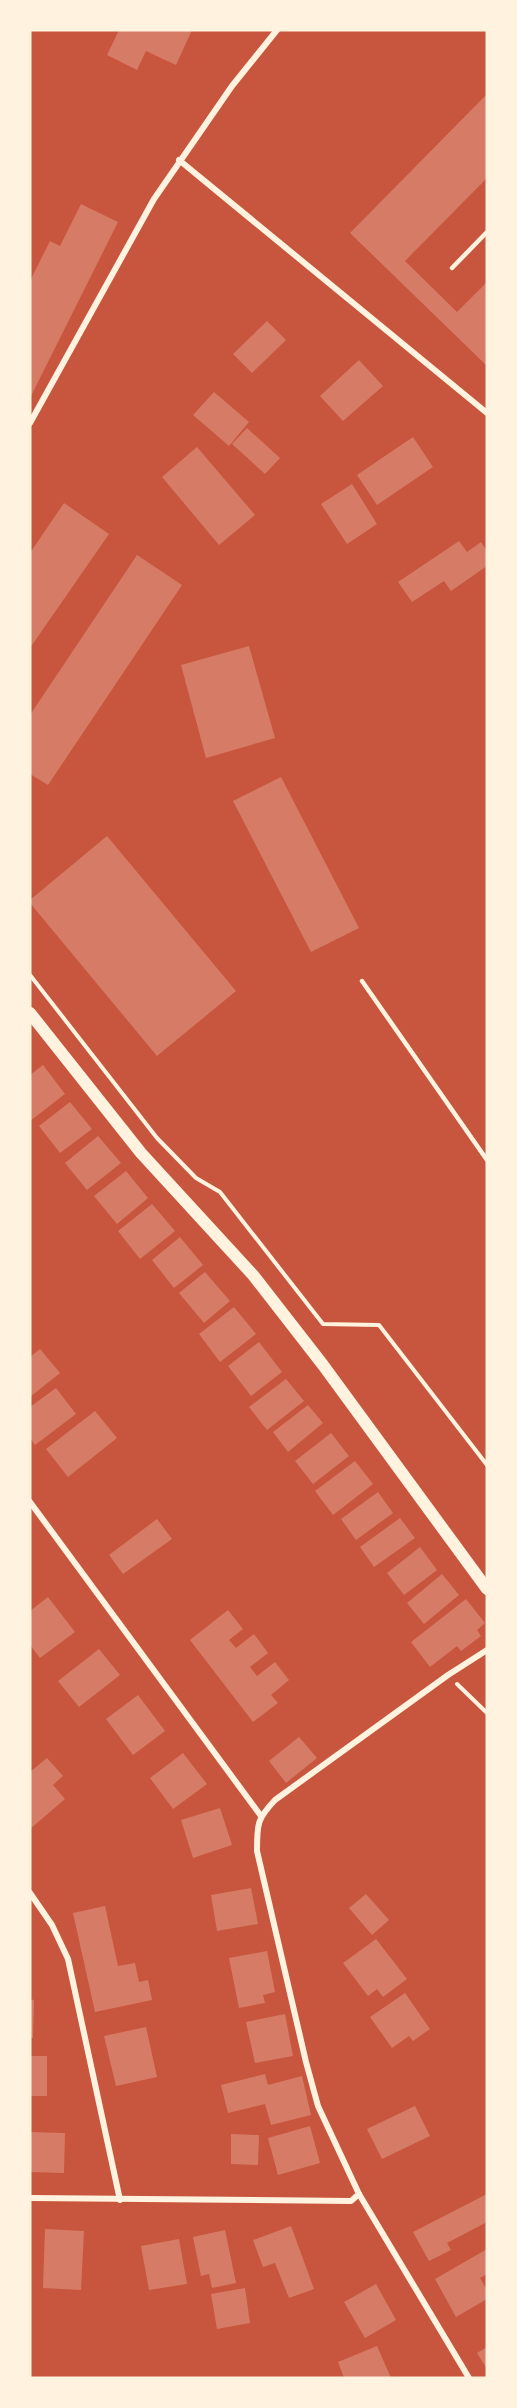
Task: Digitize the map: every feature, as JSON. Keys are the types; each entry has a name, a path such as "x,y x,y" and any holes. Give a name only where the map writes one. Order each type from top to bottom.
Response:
{"main road":[{"path":"30,1013 141,1153 253,1275 323,1365 487,1589"}],"street":[{"path":"30,423 130,238 180,160 232,86 277,30"},
{"path":"180,160 487,413"},
{"path":"30,1502 261,1816"},
{"path":"469,2378 359,2194 318,2106 257,1851 257,1832 261,1816 275,1800 448,1675 487,1650"},
{"path":"30,1893 52,1924 68,1959 120,2200"},
{"path":"30,2198 351,2201 359,2194"}],"lane":[{"path":"453,268 487,232"},
{"path":"362,981 487,1160"}],"path":[{"path":"30,975 157,1138 196,1178 220,1191 323,1324 379,1325 487,1465"},
{"path":"448,1675 487,1713"}],"building":[{"path":"119,30 192,30 176,65 146,51 137,70 107,55"},
{"path":"487,94 487,178 405,261 457,312 487,282 487,366 350,233"},
{"path":"81,204 118,222 30,398 30,281 50,241 60,246"},
{"path":"267,321 286,340 252,373 233,354"},
{"path":"359,360 383,386 343,421 320,396"},
{"path":"214,392 249,422 229,446 193,415"},
{"path":"247,428 280,458 265,474 232,444"},
{"path":"413,437 433,467 377,505 357,475"},
{"path":"197,447 255,515 219,545 162,477"},
{"path":"352,484 377,524 347,544 321,504"},
{"path":"64,503 109,534 30,648 30,553"},
{"path":"459,541 467,552 481,542 487,551 487,566 451,591 444,581 412,602 398,582"},
{"path":"137,555 182,585 48,785 30,774 30,715"},
{"path":"249,646 275,738 206,758 181,665"},
{"path":"281,777 359,928 311,952 233,801"},
{"path":"107,836 236,991 157,1056 30,903 30,900"},
{"path":"43,1065 65,1094 30,1121 30,1075"},
{"path":"70,1102 92,1129 60,1153 39,1126"},
{"path":"98,1136 121,1163 87,1190 65,1163"},
{"path":"126,1171 148,1198 117,1224 94,1196"},
{"path":"152,1204 175,1231 140,1259 118,1231"},
{"path":"180,1237 203,1265 174,1288 152,1260"},
{"path":"205,1272 230,1301 204,1323 179,1293"},
{"path":"234,1307 256,1334 220,1362 199,1334"},
{"path":"259,1342 282,1372 251,1396 228,1366"},
{"path":"40,1349 60,1373 30,1397 30,1357"},
{"path":"286,1379 304,1401 267,1430 249,1407"},
{"path":"56,1388 76,1414 35,1445 30,1438 30,1407"},
{"path":"308,1405 323,1423 288,1452 273,1432"},
{"path":"95,1411 117,1438 68,1477 46,1449"},
{"path":"331,1433 349,1456 313,1484 295,1461"},
{"path":"355,1461 373,1484 333,1515 315,1491"},
{"path":"378,1492 393,1513 356,1540 341,1519"},
{"path":"400,1518 415,1538 374,1567 360,1547"},
{"path":"157,1519 172,1539 123,1574 109,1555"},
{"path":"420,1547 437,1570 404,1595 387,1573"},
{"path":"442,1574 459,1595 424,1624 407,1603"},
{"path":"48,1597 75,1632 40,1658 30,1645 30,1611"},
{"path":"466,1599 485,1623 477,1630 481,1636 461,1651 457,1646 430,1667 411,1642"},
{"path":"228,1610 243,1629 229,1640 236,1648 254,1634 268,1653 250,1667 257,1676 275,1662 289,1680 271,1695 278,1703 253,1722 190,1640"},
{"path":"99,1649 120,1675 79,1707 58,1681"},
{"path":"138,1695 165,1731 133,1755 106,1719"},
{"path":"299,1737 317,1758 286,1783 269,1761"},
{"path":"183,1753 207,1784 173,1809 150,1778"},
{"path":"47,1758 63,1776 53,1785 65,1799 30,1829 30,1772"},
{"path":"220,1808 232,1845 193,1858 181,1820"},
{"path":"251,1888 258,1924 217,1931 211,1895"},
{"path":"366,1894 389,1920 372,1935 349,1908"},
{"path":"105,1906 118,1966 135,1963 139,1982 148,1980 152,2000 95,2012 73,1913"},
{"path":"376,1939 407,1979 383,1997 377,1989 368,1996 343,1963"},
{"path":"267,1951 275,1992 263,1995 265,2003 239,2008 229,1958"},
{"path":"405,1993 430,2029 413,2041 409,2036 392,2048 370,2017"},
{"path":"30,1999 34,2000 33,2038 30,2038"},
{"path":"285,2014 293,2056 255,2063 246,2022"},
{"path":"146,2027 157,2077 116,2086 104,2036"},
{"path":"30,2056 47,2056 47,2096 30,2096"},
{"path":"265,2074 268,2085 302,2076 311,2115 271,2125 265,2104 228,2113 221,2085"},
{"path":"415,2106 430,2136 382,2159 367,2129"},
{"path":"310,2126 320,2163 278,2175 268,2138"},
{"path":"30,2132 65,2133 64,2173 30,2172"},
{"path":"231,2134 259,2135 258,2165 231,2164"},
{"path":"487,2194 487,2222 447,2243 451,2250 429,2261 413,2232"},
{"path":"291,2226 314,2289 289,2298 275,2263 263,2267 253,2240"},
{"path":"45,2229 84,2231 81,2290 43,2288"},
{"path":"225,2230 236,2283 212,2288 209,2274 201,2276 193,2237"},
{"path":"179,2239 187,2284 149,2290 141,2246"},
{"path":"487,2249 487,2274 480,2278 487,2290 487,2299 456,2317 435,2279"},
{"path":"376,2284 396,2320 365,2338 344,2302"},
{"path":"245,2288 250,2323 217,2329 211,2294"},
{"path":"377,2346 391,2378 344,2378 338,2362"},
{"path":"487,2347 487,2369 477,2353"}]}
